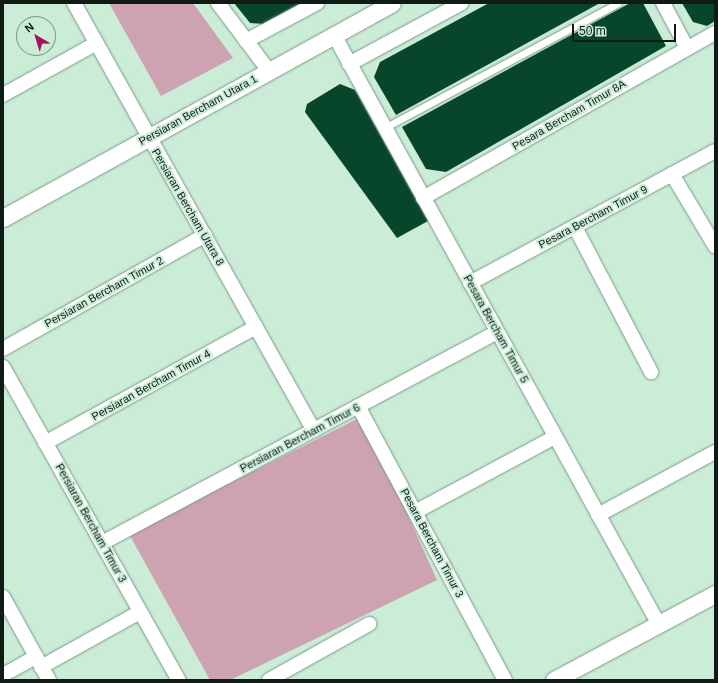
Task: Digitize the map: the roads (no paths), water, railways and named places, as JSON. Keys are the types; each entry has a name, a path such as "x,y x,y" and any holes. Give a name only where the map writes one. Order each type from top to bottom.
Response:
{"street":[{"name":"Persiaran Bercham Utara 8","path":"74,3 314,430"},
{"path":"218,3 269,71"},
{"path":"246,41 317,3"},
{"name":"Persiaran Bercham Utara 1","path":"3,218 392,3"},
{"path":"349,64 462,3"},
{"path":"663,3 688,48"},
{"name":"Pesara Bercham Timur 8A","path":"423,198 715,33"},
{"name":"Pesara Bercham Timur 5","path":"334,35 658,623"},
{"path":"3,94 97,44"},
{"name":"Pesara Bercham Timur 9","path":"470,283 715,151"},
{"path":"672,174 715,246"},
{"path":"575,227 651,372"},
{"name":"Persiaran Bercham Timur 2","path":"3,349 205,235"},
{"name":"Persiaran Bercham Timur 4","path":"45,443 256,327"},
{"name":"Persiaran Bercham Timur 6","path":"102,543 497,332"},
{"name":"Persiaran Bercham Timur 3","path":"3,367 179,680"},
{"name":"Pesara Bercham Timur 3","path":"358,406 505,680"},
{"path":"415,512 555,437"},
{"path":"598,515 715,452"},
{"path":"554,680 658,623 715,594"},
{"path":"3,596 49,680"},
{"path":"3,674 38,662 140,612"},
{"path":"269,680 369,624"}],"lane":[{"path":"384,128 618,3"}]}
